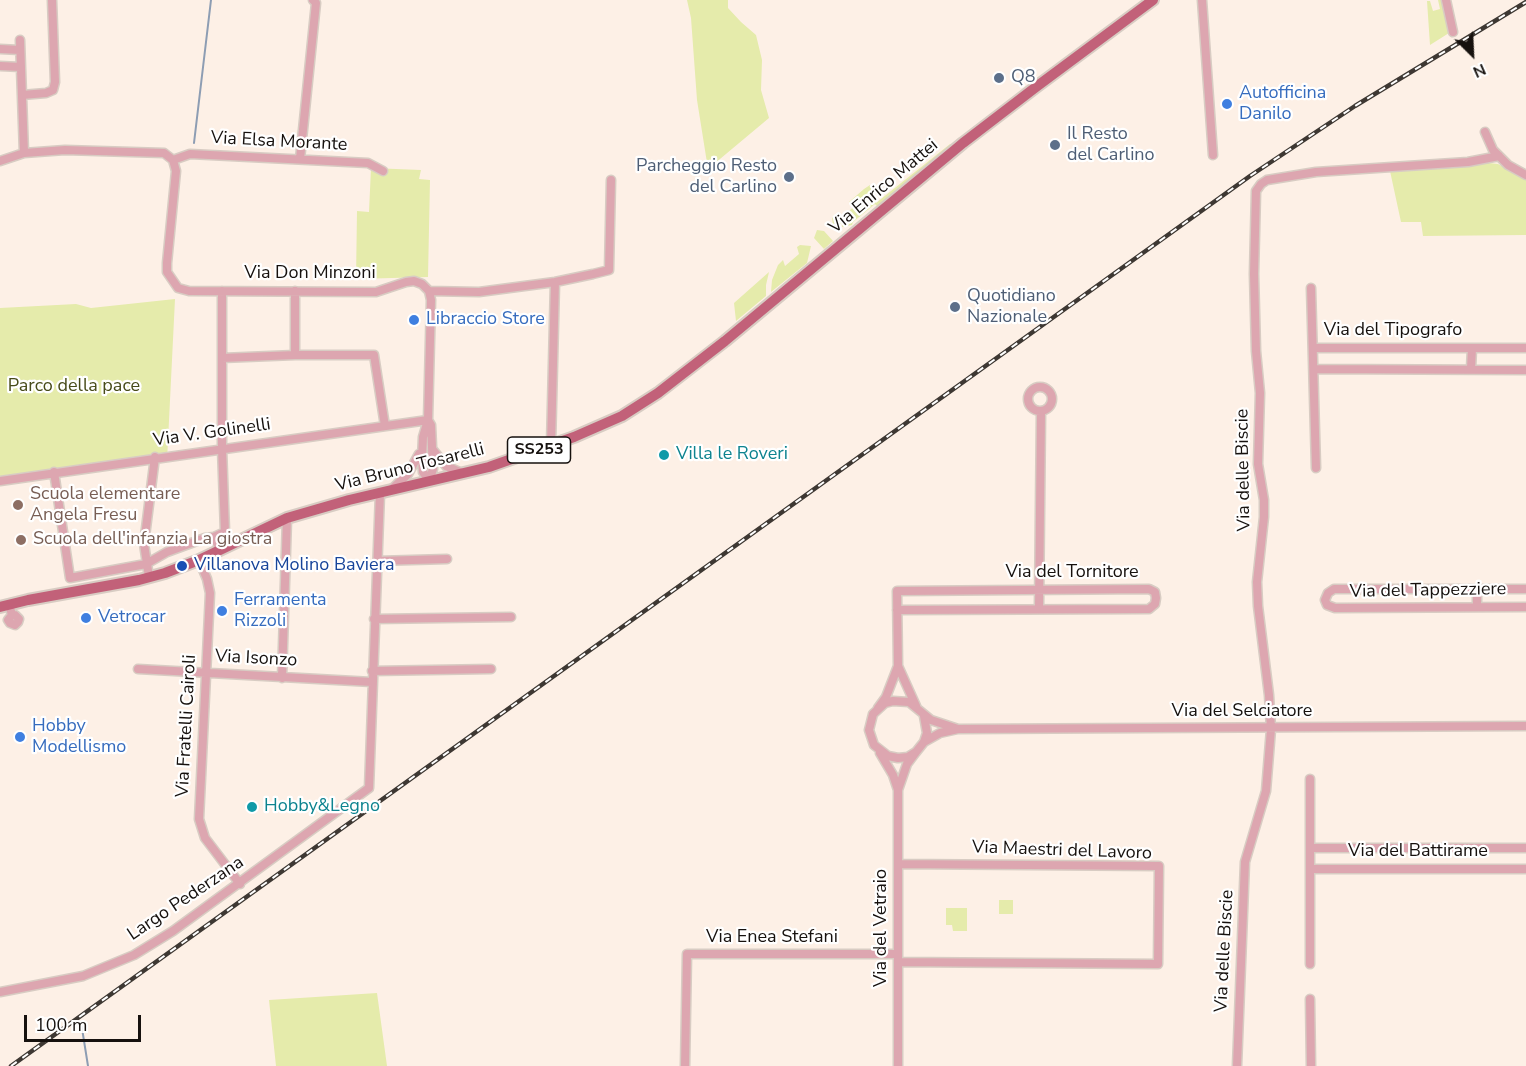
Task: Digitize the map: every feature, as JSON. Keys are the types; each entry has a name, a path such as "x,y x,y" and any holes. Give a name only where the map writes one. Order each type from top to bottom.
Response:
{"main road":[{"name":"Via Enrico Mattei","path":"640,405 725,341 999,115 1153,0"},
{"name":"Via Bruno Tosarelli","path":"4,605 149,577 199,560 287,518 331,505 462,474 551,446 609,422 640,405"}],"street":[{"path":"22,95 46,93 53,90 55,82 52,0"},
{"path":"1202,0 1213,155"},
{"path":"1446,0 1454,32"},
{"path":"300,159 315,1"},
{"path":"0,49 20,45 24,153"},
{"path":"0,66 21,67"},
{"path":"1485,132 1493,150 1508,165 1526,174"},
{"path":"0,161 24,153 65,150 164,153 173,160"},
{"name":"Via Elsa Morante","path":"173,160 190,154 300,159 368,163 383,171"},
{"name":"Via delle Biscie","path":"1237,1066 1245,862 1266,791 1271,729 1257,582 1264,517 1264,500 1258,464 1260,393 1256,351 1254,274 1254,216 1258,187 1267,180 1330,170 1370,170 1467,162 1499,156"},
{"name":"Via Don Minzoni","path":"173,160 176,171 166,263 171,280 178,288 189,291 376,292 414,281 422,284 429,291 479,292 555,282 609,270 611,180"},
{"path":"551,446 555,282"},
{"name":"Via del Tipografo","path":"1311,288 1316,468"},
{"path":"54,472 70,578 146,564 180,547 214,537 225,531 222,448 222,291"},
{"path":"295,291 295,356"},
{"path":"429,291 431,300 428,420 425,424 422,448 423,472 429,481"},
{"name":"Via del Tipografo","path":"1313,348 1526,348"},
{"name":"Via del Tipografo","path":"1471,369 1472,348"},
{"path":"222,358 374,355 386,426"},
{"path":"1314,369 1526,370"},
{"path":"1039,609 1041,412"},
{"path":"428,420 431,425 433,469 429,481"},
{"name":"Via V. Golinelli","path":"0,481 428,420"},
{"path":"432,446 437,457 446,466 462,474"},
{"path":"372,682 377,561 385,492 408,474 422,448"},
{"path":"149,577 144,544 155,458"},
{"path":"282,678 287,518"},
{"path":"214,537 220,549"},
{"path":"377,561 447,559"},
{"name":"Via Fratelli Cairoli","path":"199,560 210,593 199,819 205,838 240,884"},
{"name":"Via del Tornitore","path":"1149,589 1155,592 1156,598 1155,604 1149,609 897,610 897,591 1039,590 1149,589"},
{"name":"Via del Tappezziere","path":"1526,589 1334,589 1328,593 1326,600 1327,605 1335,608 1526,607"},
{"path":"1477,589 1477,608"},
{"path":"4,605 12,615"},
{"path":"897,610 898,666 916,706 924,716 927,733 924,742 916,752 908,757 898,758 879,751 870,738 869,730 873,714 886,697 898,666"},
{"path":"374,619 511,617"},
{"name":"Via Isonzo","path":"138,669 372,682"},
{"path":"372,671 491,669"},
{"name":"Largo Pederzana","path":"0,992 83,976 116,963 173,931 369,788 372,682"},
{"path":"878,708 893,700 901,700 916,706"},
{"name":"Via del Selciatore","path":"924,716 958,729"},
{"name":"Via del Selciatore","path":"924,742 940,733 958,729 1526,726"},
{"name":"Via del Vetraio","path":"879,751 898,790"},
{"name":"Via del Vetraio","path":"898,1066 898,790 907,764 916,752"},
{"path":"1310,779 1310,964"},
{"name":"Via del Battirame","path":"1311,848 1526,848"},
{"name":"Via Maestri del Lavoro","path":"898,864 1159,866 1158,964 898,958"},
{"name":"Via del Battirame","path":"1310,869 1526,869"},
{"name":"Via Enea Stefani","path":"685,1066 687,954 898,958"},
{"path":"1310,999 1311,1066"}],"green space":[{"path":"687,0 728,0 728,8 756,35 762,60 761,90 769,118 708,169 697,100 691,18"},
{"path":"1438,0 1441,0 1449,33 1430,45 1427,1 1430,1 1433,11 1440,9"},
{"path":"950,144 952,146 888,199 877,206 875,204 852,225 842,227 842,224 833,225 832,218 836,214 843,216 856,205 849,202 864,189 870,185 876,203"},
{"path":"1498,164 1526,179 1526,235 1423,236 1421,222 1401,222 1390,171"},
{"path":"371,168 421,170 419,179 430,180 428,277 356,279 357,211 369,212"},
{"path":"817,230 824,231 833,241 824,249 814,238"},
{"path":"811,246 807,263 771,292 772,280 778,265 783,260 785,266 799,254 797,247"},
{"path":"769,272 766,296 736,321 734,303"},
{"name":"Parco della pace","path":"175,299 167,461 0,482 0,308 76,304 91,308"},
{"path":"999,900 1013,900 1013,914 999,914"},
{"path":"946,908 967,908 967,931 953,931 952,925 946,925"},
{"path":"377,993 387,1066 276,1066 269,1000"}],"waterway":[{"path":"194,143 211,0"},
{"path":"81,1022 88,1066"}],"railway":[{"path":"11,1066 1250,176 1355,106 1526,2"}],"place":[{"name":"Q8","path":"999,78"},
{"name":"Autofficina Danilo","path":"1227,104"},
{"name":"Il Resto del Carlino","path":"1055,145"},
{"name":"Parcheggio Resto del Carlino","path":"789,177"},
{"name":"Quotidiano Nazionale","path":"955,307"},
{"name":"Libraccio Store","path":"414,320"},
{"name":"Villa le Roveri","path":"664,455"},
{"name":"Scuola elementare Angela Fresu","path":"18,505"},
{"name":"Scuola dell'infanzia La giostra","path":"21,540"},
{"name":"Villanova Molino Baviera","path":"182,566"},
{"name":"Ferramenta Rizzoli","path":"222,611"},
{"name":"Vetrocar","path":"86,618"},
{"name":"Hobby Modellismo","path":"20,737"},
{"name":"Hobby&Legno","path":"252,807"}]}
